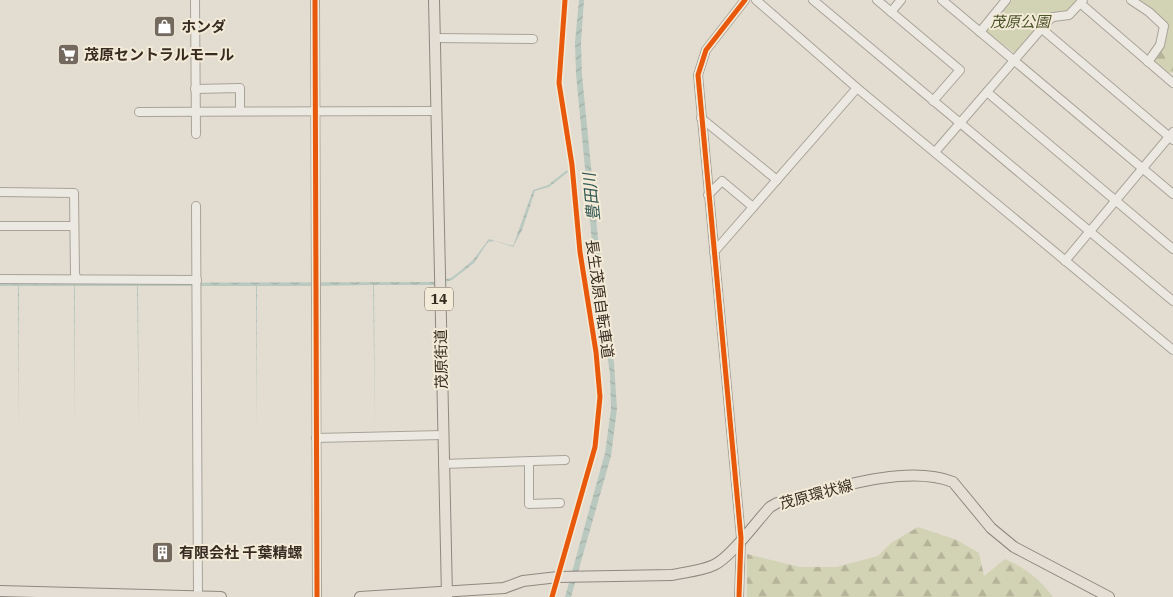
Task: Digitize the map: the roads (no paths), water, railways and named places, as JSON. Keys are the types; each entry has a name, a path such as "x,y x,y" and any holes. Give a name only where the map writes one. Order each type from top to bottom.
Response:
{"main road":[{"name":"茂原街道","path":"434,0 442,435 447,594"},
{"name":"茂原環状線","path":"360,597 447,594 504,588 523,581 559,577 672,575 714,565 726,556 770,507 777,502 878,478 914,476 953,482 991,528 1014,547 1109,597"},
{"path":"0,591 78,595 221,597"}],"street":[{"path":"195,0 196,134"},
{"path":"315,0 317,597"},
{"path":"739,597 741,538 698,76 701,61 716,36 745,0"},
{"path":"756,0 857,88 1173,350"},
{"path":"813,0 1173,301"},
{"path":"877,0 960,70 933,101"},
{"path":"891,12 901,0"},
{"path":"942,0 1173,194"},
{"path":"980,32 1006,0"},
{"path":"1131,0 1149,12 1164,26 1160,45 1148,62"},
{"path":"935,152 1053,17 1069,14 1082,2 1148,62 1171,79"},
{"path":"1042,29 1172,136 1065,261"},
{"path":"435,38 533,39"},
{"path":"195,89 240,88 240,111"},
{"path":"714,252 857,88"},
{"path":"987,92 1173,249"},
{"path":"139,112 436,111"},
{"path":"701,118 777,180"},
{"path":"708,196 722,181 753,207"},
{"path":"0,192 74,193 74,274 77,279"},
{"path":"196,206 198,596"},
{"path":"0,226 74,226"},
{"path":"0,279 197,280"},
{"path":"316,438 428,437 442,435"},
{"path":"443,464 565,460"},
{"path":"529,461 529,504 560,503"}],"water":[{"name":"豊田川","path":"579,0 584,0 581,42 582,75 602,279 614,363 617,409 611,456 571,597 565,597 605,453 611,409 610,374 595,273 576,74 575,42"},
{"path":"567,170 568,172 549,187 535,191 522,230 513,247 495,241 488,242 474,263 452,280 433,285 374,285 375,435 373,285 313,286 313,294 312,286 257,286 257,436 256,286 194,286 194,436 193,286 138,286 139,436 137,286 75,286 75,434 74,286 19,286 18,437 18,286 0,286 0,283 433,282 451,278 459,272 473,260 489,239 513,246 533,190 548,185"}],"place":[{"name":"ホンダ","path":"165,26"},
{"name":"茂原セントラルモール","path":"68,54"},
{"name":"有限会社 千葉精螺","path":"163,552"}],"park label":[{"name":"茂原公園","path":"1020,21"}]}
